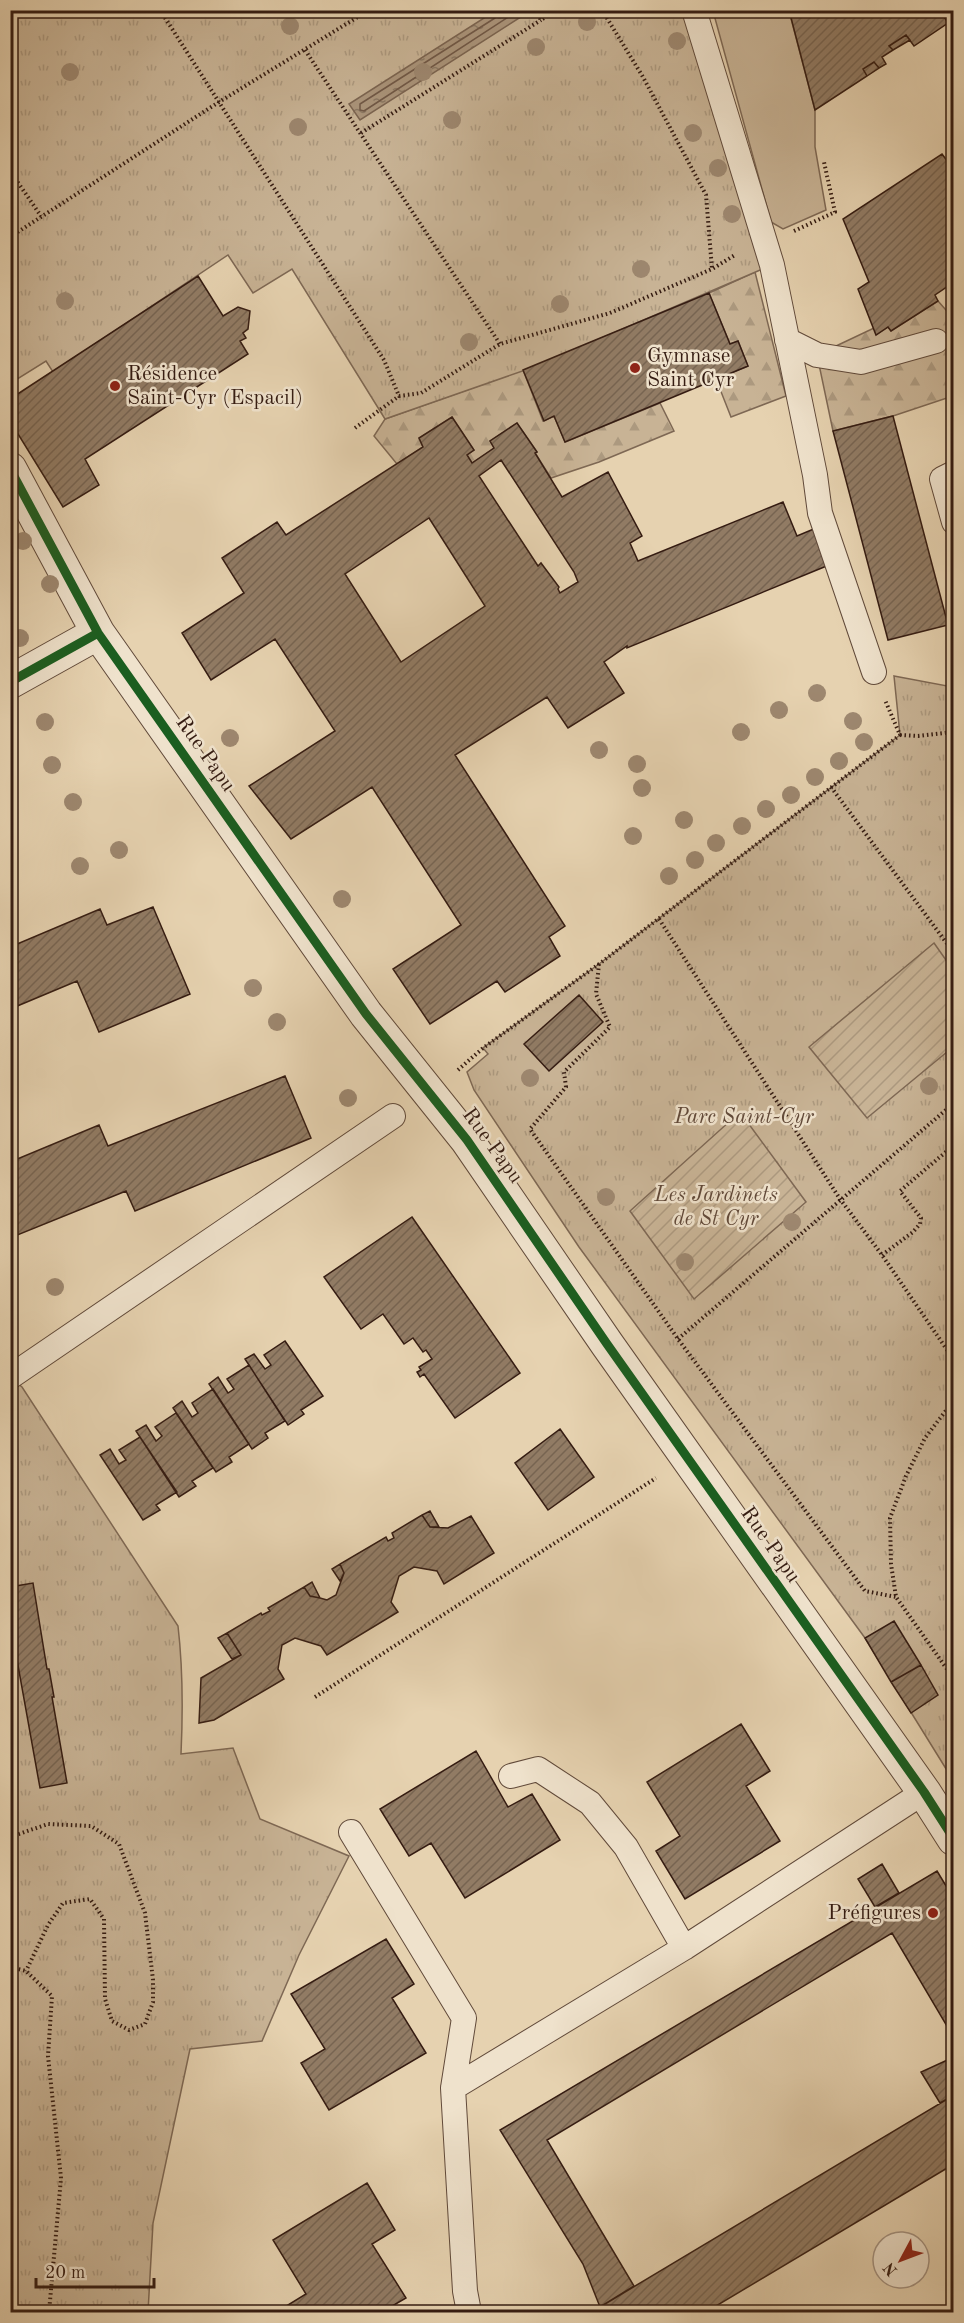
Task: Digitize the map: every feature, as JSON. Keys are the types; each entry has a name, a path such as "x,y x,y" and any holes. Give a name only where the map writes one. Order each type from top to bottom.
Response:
{"street":[{"name":"Rue Papu","path":"10,469 98,633 366,1014 467,1140 687,1458 924,1792 954,1839"},
{"path":"10,682 98,633"}],"lane":[{"path":"694,10 772,265 815,475 820,513 874,672"},
{"path":"787,340 818,355 861,362 936,340"},
{"path":"954,473 942,479 954,522"},
{"path":"10,1377 393,1116"},
{"path":"511,1776 538,1768 590,1803 626,1847 684,1948"},
{"path":"453,2088 684,1948 924,1792"},
{"path":"351,1832 464,2018 453,2088 468,2313"}],"path":[{"path":"160,10 384,360 399,396"},
{"path":"10,237 219,102 369,10"},
{"path":"535,10 541,20"},
{"path":"362,133 556,10"},
{"path":"602,10 643,77 705,195 712,268"},
{"path":"305,50 500,344"},
{"path":"765,244 835,212 824,162"},
{"path":"10,171 41,216"},
{"path":"355,428 399,396 421,393 500,344 610,313 712,268 731,257"},
{"path":"874,672 900,735"},
{"path":"429,1091 900,735 918,736 954,732"},
{"path":"831,788 954,953"},
{"path":"659,919 840,1199 882,1255 954,1360"},
{"path":"599,964 596,994 610,1027 564,1071 566,1087 530,1129 678,1339 865,1591 896,1597"},
{"path":"678,1339 954,1103"},
{"path":"882,1255 920,1224 921,1218 900,1191 954,1145"},
{"path":"954,1400 925,1438 906,1476 890,1518 891,1564 896,1597 954,1679"},
{"path":"315,1697 687,1458"},
{"path":"10,1837 48,1824 91,1826 119,1844 145,1913 153,1980 153,2002 145,2024 129,2030 112,2021 105,1999 104,1919 90,1899 63,1903 48,1925 26,1971"},
{"path":"10,1967 26,1971 52,1996 48,2056 61,2178 49,2313"}],"green space":[{"path":"11,11 694,11 772,265 534,367 385,419 292,269 253,293 228,255 53,372 46,361 11,383"},
{"path":"713,11 789,11 815,110 815,147 826,210 783,229 771,222"},
{"path":"755,272 786,396 731,417 716,379 748,366 738,341 730,344 709,293"},
{"path":"938,301 953,318 953,396 893,416 833,431 817,355 874,328 877,334 888,327 891,331"},
{"path":"523,370 543,421 554,416 565,442 660,403 674,431 599,462 551,478 517,423 490,441 494,448 472,463 467,455 474,450 452,417 419,438 423,447 397,464 374,436 385,419"},
{"name":"Parc Saint-Cyr","path":"894,676 953,687 953,1770 948,1772 865,1638 579,1247 474,1090 467,1072 488,1054 483,1048 599,964 900,735"},
{"path":"934,943 953,970 953,1047 867,1118 809,1047"},
{"name":"Les Jardinets de St Cyr","path":"740,1112 806,1202 694,1299 630,1211"},
{"path":"10,1377 22,1387 178,1626 182,1690 181,1754 233,1748 260,1819 349,1856 299,1955 262,2041 190,2049 153,2223 148,2312 11,2312"}],"water":[{"path":"495,11 525,11 527,13 360,120 349,104"}],"building":[{"path":"789,10 940,10 948,23 914,46 906,35 889,46 893,50 882,57 886,64 879,68 874,62 863,69 867,76 815,110"},
{"path":"906,35 910,40 893,50 889,46"},
{"path":"874,62 879,68 867,76 863,69"},
{"path":"942,154 948,162 954,159 954,282 935,295 938,301 891,331 888,327 876,335 858,289 869,282 843,219"},
{"name":"Résidence Saint-Cyr (Espacil)","path":"198,276 223,316 238,307 250,311 248,329 243,333 246,338 240,341 248,354 85,459 99,485 63,507 10,421 10,399"},
{"name":"Gymnase Saint Cyr","path":"709,293 730,344 738,341 748,366 565,442 554,416 544,421 523,370"},
{"path":"893,416 948,625 888,640 833,431"},
{"path":"452,417 474,450 467,455 472,463 494,448 490,441 517,423 537,452 535,453 562,497 608,472 642,536 630,543 638,561 783,502 797,536 816,528 829,565 627,648 627,646 604,662 624,693 568,728 547,697 455,755 565,926 549,937 560,956 505,992 497,981 430,1024 393,969 461,925 372,787 291,839 249,786 335,731 275,639 211,680 182,633 244,593 222,558 277,522 286,535 423,447 419,438","holes":["501,460 574,572 578,582 560,593 559,587 541,563 538,566 479,476","429,518 485,606 401,662 345,574"]},
{"path":"153,907 190,994 99,1032 77,981 10,1009 10,947 100,909 107,925"},
{"path":"579,995 603,1022 549,1071 524,1044"},
{"path":"285,1076 311,1138 135,1211 126,1191 10,1238 10,1162 99,1125 108,1146"},
{"path":"412,1217 520,1373 455,1418 424,1374 420,1377 417,1372 421,1370 419,1367 432,1359 426,1350 423,1352 413,1338 404,1344 383,1314 361,1329 324,1277"},
{"path":"285,1341 323,1396 301,1410 304,1414 288,1425 245,1359 254,1354 265,1369 271,1365 264,1355"},
{"path":"249,1365 285,1421 265,1433 268,1438 252,1449 209,1384 218,1377 228,1393 234,1389 227,1379"},
{"path":"213,1389 249,1444 229,1457 232,1462 216,1472 173,1408 182,1401 192,1417 198,1413 192,1403"},
{"path":"176,1413 213,1468 192,1481 196,1486 179,1497 136,1431 146,1425 156,1441 162,1436 155,1427"},
{"path":"560,1429 594,1477 548,1510 515,1463"},
{"path":"140,1437 177,1492 156,1505 160,1510 143,1520 100,1455 110,1449 119,1464 126,1460 119,1450"},
{"path":"430,1511 439,1527 430,1527 422,1515"},
{"path":"422,1515 430,1527 448,1528 471,1516 494,1553 444,1584 437,1571 414,1567 399,1576 391,1602 398,1612 327,1655 321,1646 295,1638 282,1645 278,1669 284,1679 214,1720 199,1723 201,1678 241,1655 227,1633 261,1613 262,1615 270,1611 268,1608 304,1587 310,1596 327,1600 336,1595 344,1573 340,1564 386,1537 388,1541 394,1538 392,1533"},
{"path":"340,1564 344,1573 340,1581 332,1569"},
{"path":"312,1582 320,1598 310,1596 304,1587"},
{"path":"33,1583 67,1783 40,1788 10,1621 10,1587"},
{"path":"894,1621 921,1665 891,1682 865,1638"},
{"path":"227,1633 241,1655 232,1659 218,1638"},
{"path":"921,1665 938,1695 911,1713 891,1682"},
{"path":"741,1724 770,1771 746,1786 780,1841 685,1899 656,1851 680,1836 647,1782"},
{"path":"476,1751 508,1807 532,1794 560,1840 465,1898 431,1843 409,1856 380,1809"},
{"path":"882,1864 899,1893 875,1907 858,1879"},
{"path":"937,1871 954,1899 954,2038 892,1933 547,2140 634,2286 600,2307 583,2264 500,2130"},
{"path":"386,1939 414,1984 392,1998 426,2053 329,2110 301,2063 325,2049 291,1994"},
{"path":"954,2057 954,2095 940,2103 921,2072"},
{"path":"954,2095 954,2164 706,2312 602,2312 600,2307"},
{"path":"367,2183 395,2230 372,2244 406,2298 382,2312 285,2312 283,2308 306,2294 273,2240"}],"cycle path":[{"path":"10,469 98,633 366,1014 467,1140 607,1344 924,1792 954,1839"},
{"path":"10,682 98,633"}],"place":[{"name":"Gymnase Saint Cyr","path":"635,368"},
{"name":"Résidence Saint-Cyr (Espacil)","path":"115,386"},
{"name":"Préfigures","path":"933,1913"}]}
